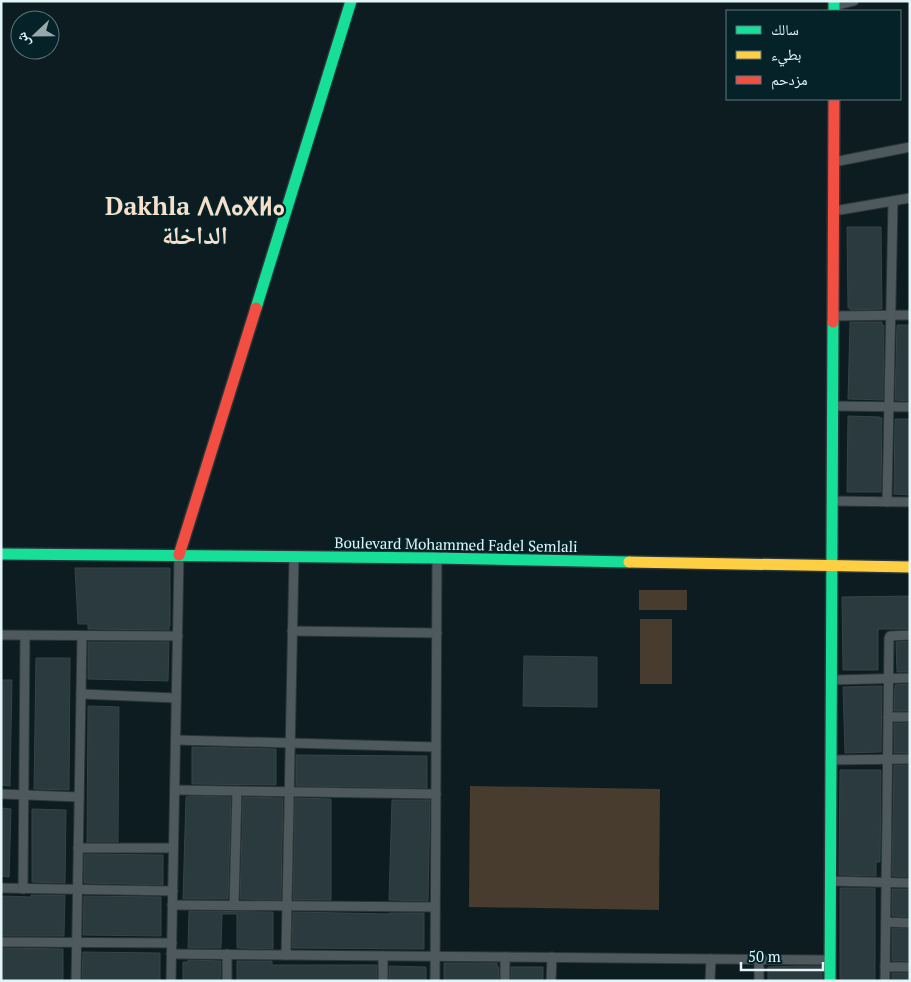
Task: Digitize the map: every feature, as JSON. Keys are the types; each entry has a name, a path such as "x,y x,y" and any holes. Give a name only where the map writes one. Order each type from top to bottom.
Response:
{"street":[{"path":"171,981 179,555 351,1"},
{"path":"834,6 854,1"},
{"path":"830,981 834,100"},
{"path":"834,162 910,147"},
{"path":"834,211 910,198"},
{"path":"887,502 893,201"},
{"path":"833,316 910,315"},
{"path":"833,406 910,407"},
{"path":"832,501 910,502"},
{"name":"Boulevard Mohammed Fadel Semlali","path":"1,554 438,558 910,567"},
{"path":"286,955 294,556"},
{"path":"435,981 438,558"},
{"path":"292,631 437,634"},
{"path":"1,635 178,636"},
{"path":"885,981 889,638 890,636 910,635"},
{"path":"23,889 25,636"},
{"path":"76,981 82,636"},
{"path":"831,680 910,678"},
{"path":"81,694 176,698"},
{"path":"888,717 910,717"},
{"path":"176,740 436,747"},
{"path":"831,760 910,760"},
{"path":"175,790 436,794"},
{"path":"234,905 236,792"},
{"path":"1,794 79,797"},
{"path":"78,848 173,848"},
{"path":"830,881 910,882"},
{"path":"1,888 173,891"},
{"path":"172,905 435,907"},
{"path":"886,922 910,923"},
{"path":"1,942 172,944"},
{"path":"171,954 830,960"},
{"path":"227,954 227,981"},
{"path":"383,956 383,981"},
{"path":"505,957 505,981"},
{"path":"551,981 552,957"},
{"path":"710,981 711,959"},
{"path":"758,981 759,959"},
{"path":"885,967 910,967"}],"shaded area":[{"path":"639,590 687,590 687,610 639,610"},
{"path":"640,619 672,619 672,684 640,684"},
{"path":"470,786 660,789 659,910 469,907"}],"building":[{"path":"847,227 881,227 882,309 850,310 851,308 848,308"},
{"path":"850,322 882,322 882,325 884,325 883,400 848,399"},
{"path":"897,325 910,325 910,401 895,400"},
{"path":"848,416 882,418 881,492 847,492"},
{"path":"895,419 910,419 910,495 894,494"},
{"path":"75,568 170,568 169,630 88,629 88,624 78,624"},
{"path":"910,596 910,629 878,629 878,670 843,670 842,597"},
{"path":"910,641 910,672 897,672 896,642"},
{"path":"88,642 169,642 168,681 88,679"},
{"path":"524,656 597,657 597,707 523,706"},
{"path":"36,658 70,658 69,790 34,789"},
{"path":"1,680 12,680 10,786 1,785"},
{"path":"910,684 910,711 894,711 895,685"},
{"path":"882,686 881,752 845,753 843,687"},
{"path":"88,706 119,707 118,842 87,842"},
{"path":"894,723 910,723 910,753 894,753"},
{"path":"192,747 276,749 276,785 192,784"},
{"path":"296,755 427,756 427,788 296,786"},
{"path":"894,765 910,765 910,877 892,876"},
{"path":"840,770 881,770 880,862 876,862 876,876 839,875"},
{"path":"186,797 231,797 228,899 183,899"},
{"path":"243,797 283,798 281,900 240,899"},
{"path":"295,798 331,799 331,900 293,900"},
{"path":"392,800 430,800 428,901 389,900"},
{"path":"1,808 11,809 9,877 1,876"},
{"path":"32,809 66,810 65,883 32,882"},
{"path":"84,854 163,855 163,885 84,883"},
{"path":"840,888 875,888 875,981 840,981"},
{"path":"892,889 910,889 910,917 892,916"},
{"path":"31,895 65,895 64,936 1,936 1,896 31,897"},
{"path":"84,896 161,897 161,936 83,935"},
{"path":"189,911 273,912 273,949 237,948 237,914 222,914 221,948 188,948"},
{"path":"293,912 424,913 424,949 292,948"},
{"path":"892,928 910,929 910,961 892,961"},
{"path":"1,948 63,949 63,981 1,981"},
{"path":"83,952 160,953 160,981 82,981"},
{"path":"188,960 221,961 220,981 183,981 183,962 188,962"},
{"path":"237,961 272,961 272,965 377,965 377,981 237,981"},
{"path":"444,963 497,963 497,967 499,967 499,981 444,981"},
{"path":"389,966 426,967 426,981 389,981"},
{"path":"822,966 822,981 768,981 768,967"},
{"path":"511,967 543,967 543,981 511,981"},
{"path":"892,973 910,973 910,981 892,981"}],"traffic: fast":[{"path":"256,308 351,1"},
{"path":"834,1 834,10"},
{"path":"830,981 833,322"},
{"path":"1,554 437,558 629,562"}],"traffic: slow":[{"path":"629,562 910,567"}],"traffic: jam":[{"path":"833,322 834,100"},
{"path":"179,555 256,308"}],"district":[{"name":"Dakhla ⴷⴷⴰⵅⵍⴰ الداخلة","path":"195,220"}]}
